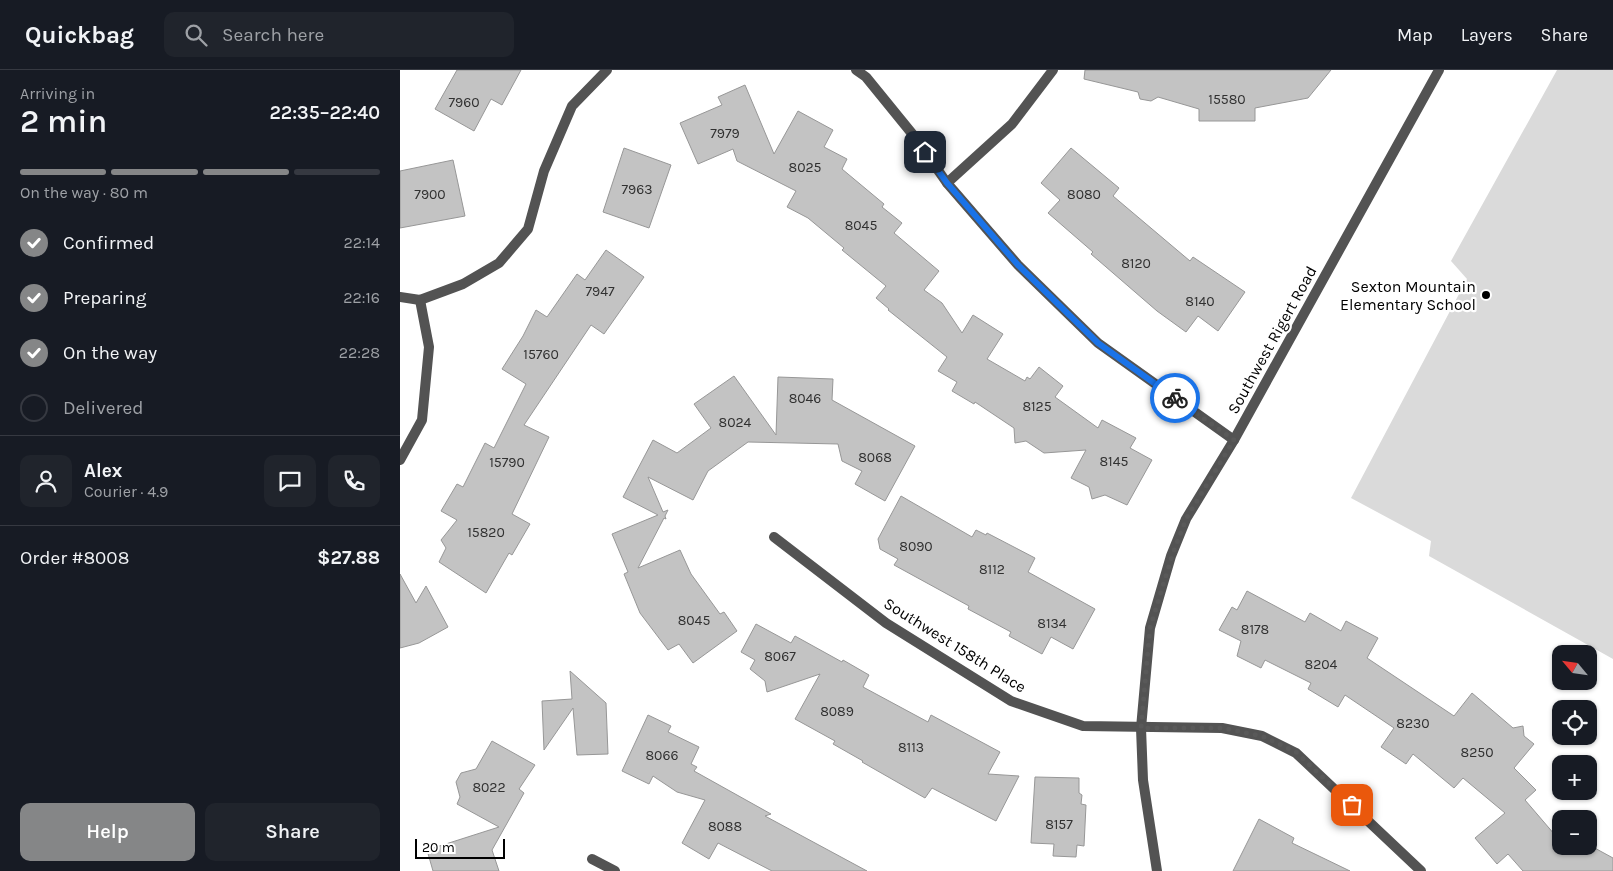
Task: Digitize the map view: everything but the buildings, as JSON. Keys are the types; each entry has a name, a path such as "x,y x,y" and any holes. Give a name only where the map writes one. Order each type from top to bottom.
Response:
{"street":[{"path":"400,298 420,300 463,284 499,263 528,229 544,171 572,106 607,70"},
{"path":"856,70 866,77 914,136 947,183 1018,265 1098,343 1234,440"},
{"path":"947,183 1012,124 1053,70"},
{"name":"Southwest Rigert Road","path":"1157,871 1144,780 1141,728 1150,628 1172,556 1186,519 1234,440 1439,70"},
{"path":"400,460 422,420 429,347 420,300"},
{"name":"Southwest 158th Place","path":"774,537 886,622 1012,701 1083,726 1222,728 1262,736 1296,752 1421,871"},
{"path":"592,859 615,871"}],"shaded area":[{"path":"1557,70 1613,70 1613,659 1598,651 1598,645 1588,645 1429,556 1431,541 1351,498 1467,279 1451,261"}],"way so far":[{"path":"1175,398 1234,440 1186,519 1172,556 1150,628 1141,728 1222,728 1262,736 1296,752 1352,805"}],"place":[{"name":"Sexton Mountain Elementary School","path":"1486,295"}],"route":[{"path":"925,152 947,183 1018,265 1098,343 1175,398"}]}
